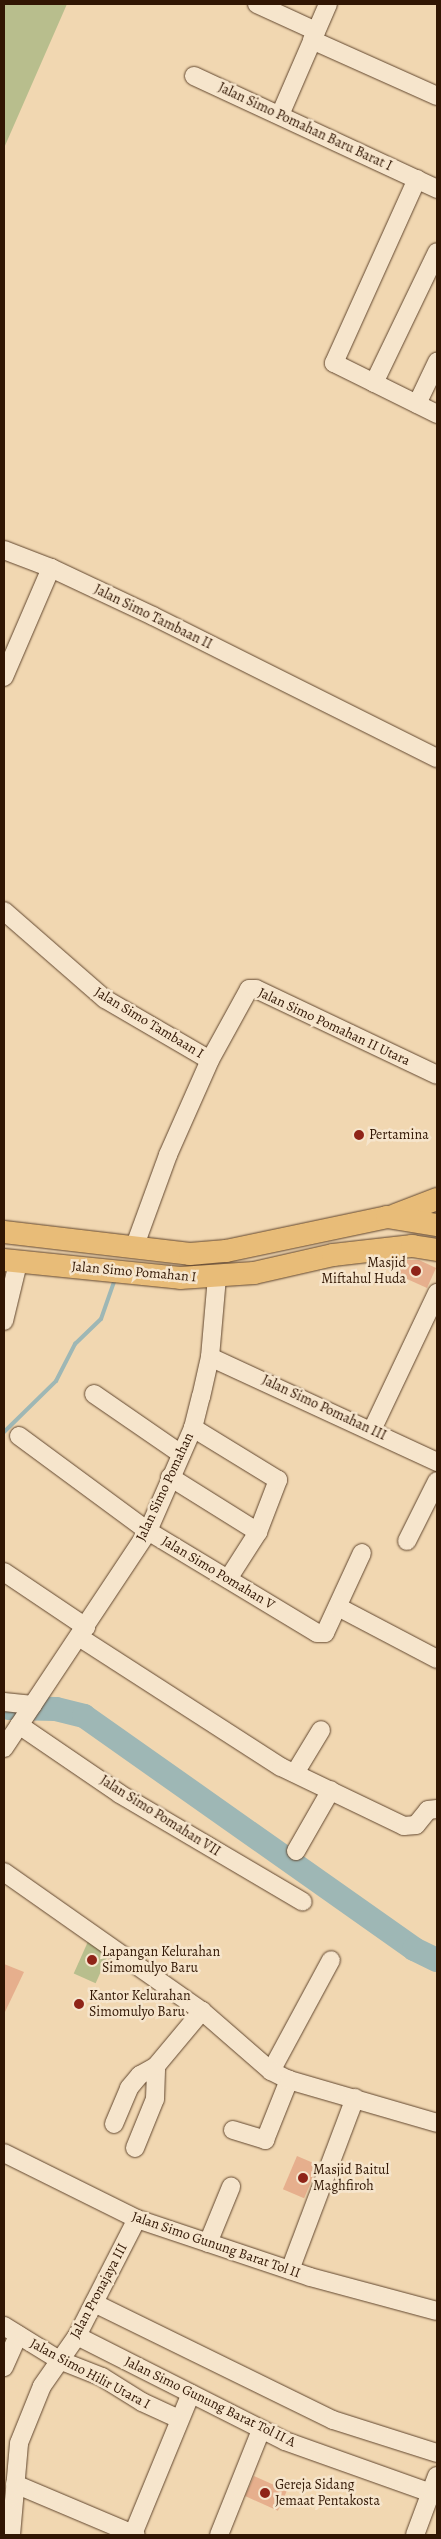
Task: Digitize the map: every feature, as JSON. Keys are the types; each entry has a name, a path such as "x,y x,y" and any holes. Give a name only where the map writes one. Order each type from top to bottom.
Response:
{"main road":[{"path":"4,1232 134,1248 212,1253 387,1217 437,1199"},
{"path":"387,1217 437,1225"},
{"name":"Jalan Simo Pomahan I","path":"11,1261 180,1278 217,1284 333,1255 412,1246 437,1250"}],"street":[{"path":"257,4 314,35 437,96"},
{"path":"280,115 328,4"},
{"name":"Jalan Simo Pomahan Baru Barat I","path":"194,76 437,189"},
{"path":"417,179 336,353 336,366 437,414"},
{"path":"374,383 437,252"},
{"path":"417,404 437,362"},
{"name":"Jalan Simo Tambaan II","path":"4,550 51,568 299,692 437,758"},
{"path":"4,677 51,568"},
{"name":"Jalan Simo Tambaan I","path":"4,911 105,999 210,1060 168,1155 134,1248"},
{"name":"Jalan Simo Pomahan II Utara","path":"210,1060 250,990 256,989 437,1075"},
{"path":"4,1321 11,1261"},
{"name":"Jalan Simo Pomahan","path":"4,1748 21,1717 82,1632 148,1531 193,1428 210,1357 217,1284"},
{"path":"372,1430 437,1293"},
{"name":"Jalan Simo Pomahan III","path":"210,1357 372,1430 437,1462"},
{"path":"94,1394 181,1454"},
{"path":"193,1428 278,1480 258,1532 228,1579"},
{"name":"Jalan Simo Pomahan V","path":"20,1436 148,1531 320,1634 338,1606 362,1553"},
{"path":"170,1477 258,1532"},
{"path":"407,1541 437,1481"},
{"path":"4,1572 82,1632 296,1773 410,1828 431,1808 437,1808"},
{"path":"338,1606 437,1659"},
{"path":"4,1702 21,1717"},
{"name":"Jalan Simo Pomahan VII","path":"21,1717 120,1794 304,1902"},
{"path":"296,1773 321,1730"},
{"path":"296,1851 330,1790"},
{"path":"4,1872 202,2011 271,2071 288,2080 355,2098 437,2124"},
{"path":"271,2071 331,1960"},
{"path":"114,2124 129,2088 140,2075 156,2066 202,2011"},
{"path":"135,2148 156,2099 156,2066"},
{"path":"232,2130 265,2140 288,2080"},
{"path":"290,2270 355,2098"},
{"name":"Jalan Simo Gunung Barat Tol II","path":"4,2154 137,2219 290,2270 437,2311"},
{"path":"208,2243 231,2187"},
{"name":"Jalan Pronajaya III","path":"9,2531 18,2443 42,2386 76,2336 137,2219"},
{"path":"94,2302 324,2416 437,2453"},
{"path":"4,2367 11,2330"},
{"name":"Jalan Simo Hilir Utara I","path":"11,2330 59,2360 102,2377 142,2402 179,2419"},
{"name":"Jalan Simo Gunung Barat Tol II A","path":"76,2336 261,2430 431,2494"},
{"path":"15,2484 134,2534 191,2393"},
{"path":"219,2535 261,2430"},
{"path":"415,2535 437,2476"}],"green space":[{"path":"4,4 67,4 4,148"},
{"name":"Lapangan Kelurahan Simomulyo Baru","path":"90,1937 112,1947 96,1983 74,1974"}],"building":[{"name":"Masjid Miftahul Huda","path":"402,1260 419,1260 436,1268 427,1288 396,1274"},
{"path":"4,1964 24,1972 4,2014"},
{"name":"Masjid Baitul Maghfiroh","path":"297,2156 318,2165 304,2198 283,2189"},
{"name":"Gereja Sidang Jemaat Pentakosta","path":"254,2476 287,2491 278,2511 245,2496"}],"waterway":[{"path":"4,1432 56,1381 75,1344 101,1319 115,1279"},
{"path":"8,1708 56,1709 84,1716 414,1949 437,1960"}],"place":[{"name":"Pertamina","path":"359,1135"},
{"name":"Masjid Miftahul Huda","path":"416,1271"},
{"name":"Lapangan Kelurahan Simomulyo Baru","path":"92,1960"},
{"name":"Kantor Kelurahan Simomulyo Baru","path":"79,2004"},
{"name":"Masjid Baitul Maghfiroh","path":"303,2178"},
{"name":"Gereja Sidang Jemaat Pentakosta","path":"265,2493"}]}
